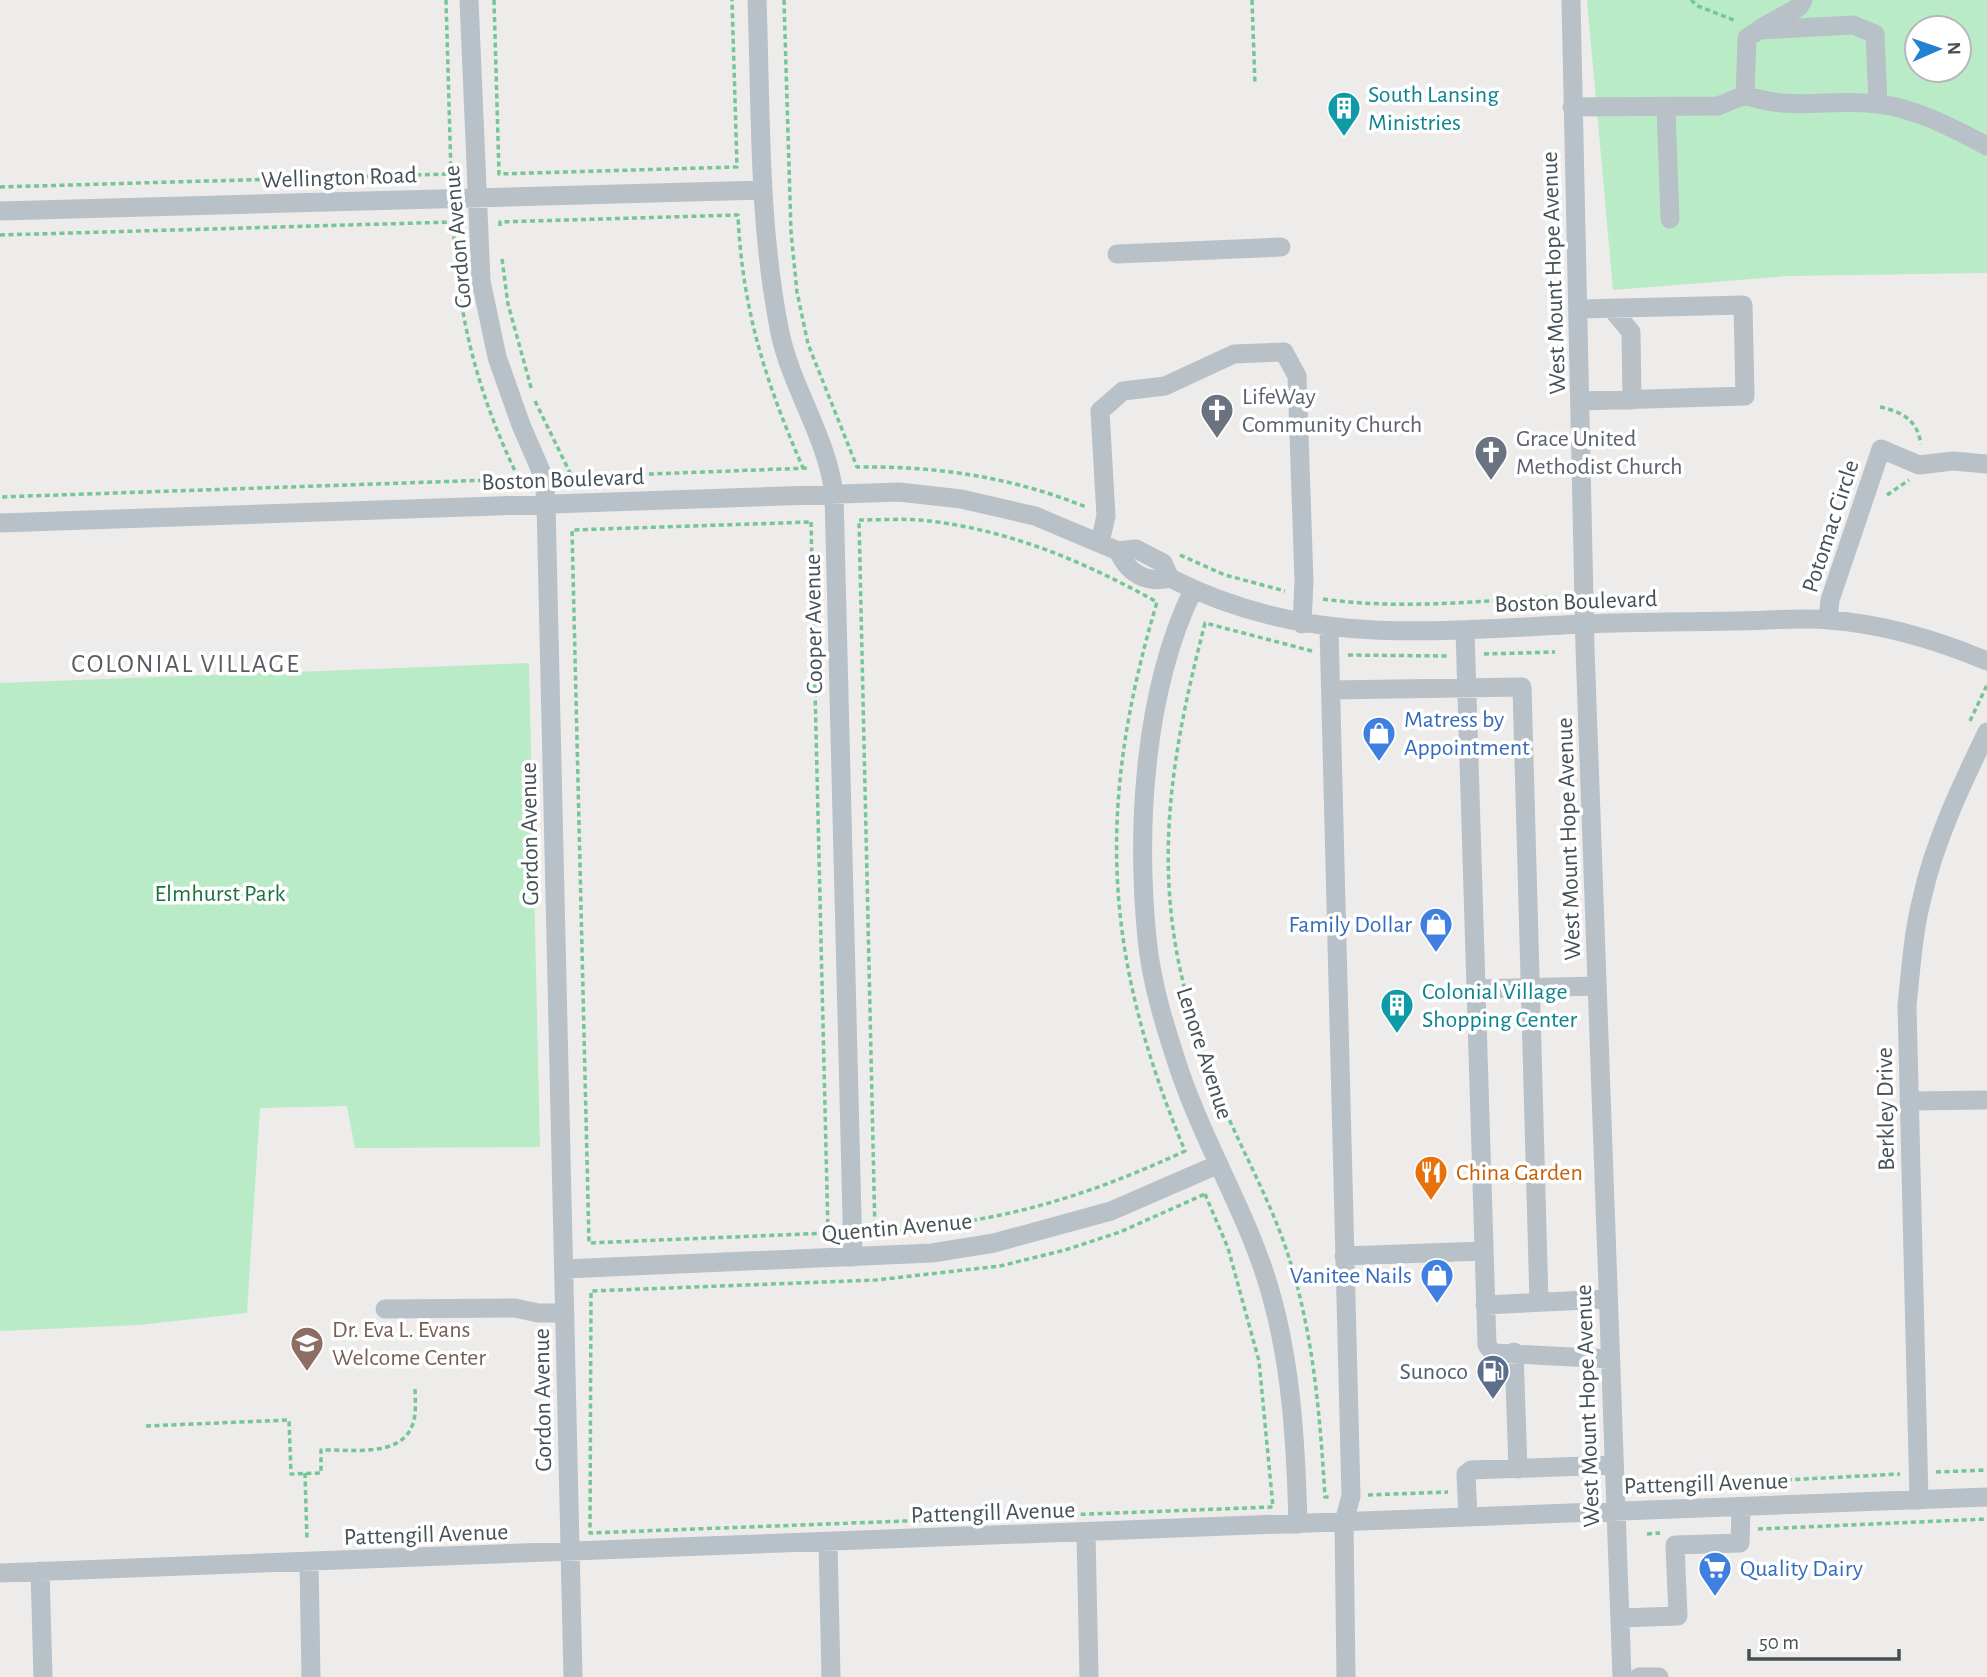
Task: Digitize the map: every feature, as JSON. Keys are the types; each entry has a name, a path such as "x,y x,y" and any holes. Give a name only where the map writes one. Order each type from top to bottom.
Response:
{"street":[{"name":"Gordon Avenue","path":"469,0 475,198 481,281 497,357 521,425 544,478 546,504 573,1677"},
{"name":"Cooper Avenue","path":"757,0 767,264 781,337 831,467 834,494 853,1257"},
{"name":"West Mount Hope Avenue","path":"1571,0 1585,624 1622,1677"},
{"path":"1753,34 1799,7 1803,0"},
{"path":"1753,34 1853,26 1875,34 1878,104"},
{"path":"1745,95 1753,34"},
{"path":"1572,107 1718,106 1745,95 1772,104 1878,104 1934,119 1987,146"},
{"path":"1666,108 1670,219"},
{"name":"Wellington Road","path":"0,211 763,190"},
{"path":"1117,254 1281,247"},
{"path":"1580,310 1743,305 1745,396 1581,401"},
{"path":"1612,309 1631,332 1632,400"},
{"path":"1100,542 1106,516 1100,411 1123,391 1165,386 1234,354 1284,352 1297,376 1302,624"},
{"name":"Potomac Circle","path":"1828,620 1830,600 1881,449 1919,465 1953,461 1987,464"},
{"name":"Boston Boulevard","path":"0,523 899,492 961,499 1035,516 1118,551 1136,549 1163,563 1170,578 1193,590 1255,612 1302,624 1415,633 1585,624 1828,620 1911,634 1987,661"},
{"name":"Lenore Avenue","path":"1193,590 1181,613 1162,683 1150,746 1144,810 1147,940 1160,1002 1180,1072 1257,1251 1275,1309 1285,1355 1298,1524"},
{"path":"1329,628 1351,1496 1344,1521 1346,1677"},
{"path":"1465,630 1483,1251 1489,1351 1610,1359"},
{"path":"1331,690 1522,687 1539,1302"},
{"name":"Berkley Drive","path":"1929,1499 1909,1101 1907,1006 1913,942 1922,897 1942,830 1987,732"},
{"path":"1475,989 1597,986"},
{"path":"1909,1101 1987,1100"},
{"name":"Quentin Avenue","path":"564,1269 932,1253 994,1244 1111,1211 1219,1164"},
{"path":"1344,1256 1483,1251"},
{"path":"1485,1305 1608,1299"},
{"path":"385,1309 515,1308 538,1313 565,1312"},
{"path":"1514,1352 1518,1469"},
{"path":"1468,1516 1466,1474 1471,1470 1614,1465"},
{"name":"Pattengill Avenue","path":"0,1573 308,1553 571,1552 1987,1497"},
{"path":"1620,1618 1678,1616 1675,1545 1740,1543 1741,1508"},
{"path":"1086,1533 1089,1677"},
{"path":"828,1543 831,1677"},
{"path":"308,1553 311,1677"},
{"path":"40,1572 43,1677"},
{"path":"1639,1677 1659,1677"}],"path":[{"path":"0,187 451,174 446,0"},
{"path":"494,0 499,174 737,167 732,0"},
{"path":"784,0 791,232 797,292 808,344 857,467 908,466 1000,480 1051,493 1106,516"},
{"path":"1252,0 1255,85"},
{"path":"1691,0 1698,6 1737,21 1753,34"},
{"path":"501,235 500,222 737,215 740,263 749,318 763,368 803,468"},
{"path":"0,235 453,222 460,302 472,362 519,479 0,496"},
{"path":"501,247 508,304 519,354 535,401 572,477 810,468"},
{"path":"859,520 927,520 1027,542 1074,559 1157,602 1138,669 1120,770 1115,844 1118,899 1128,980 1145,1043 1185,1151 1123,1180 1012,1215 951,1226 875,1233 859,520"},
{"path":"811,522 828,1233 589,1243 572,530 811,522"},
{"path":"1170,550 1225,575 1303,595 1356,604 1422,604 1554,597"},
{"path":"1467,1492 1325,1497 1320,1424 1309,1336 1290,1260 1216,1090 1178,957 1171,911 1171,781 1180,721 1205,623 1301,650 1330,653 1416,657 1555,652"},
{"path":"1205,1194 1228,1248 1259,1361 1273,1507 590,1533 591,1291 876,1280 1000,1266 1109,1236 1205,1194"},
{"path":"146,1426 289,1420 291,1474 321,1473 321,1450 390,1447 406,1438 414,1424 415,1387"},
{"path":"1928,1473 1937,1459"},
{"path":"1651,1487 1987,1470"},
{"path":"305,1473 308,1553"},
{"path":"1929,1499 1939,1521"},
{"path":"1740,1530 1987,1519"},
{"path":"1647,1534 1661,1533"}],"green space":[{"path":"1587,0 1987,0 1987,273 1788,276 1613,290"},
{"name":"Elmhurst Park","path":"529,663 540,1147 355,1148 347,1106 260,1108 247,1313 139,1325 0,1331 0,683"}],"place":[{"name":"South Lansing Ministries","path":"1344,138"},
{"name":"LifeWay Community Church","path":"1217,440"},
{"name":"Grace United Methodist Church","path":"1491,482"},
{"name":"Matress by Appointment","path":"1379,763"},
{"name":"Family Dollar","path":"1436,954"},
{"name":"Colonial Village Shopping Center","path":"1397,1035"},
{"name":"China Garden","path":"1431,1202"},
{"name":"Vanitee Nails","path":"1437,1305"},
{"name":"Dr. Eva L. Evans Welcome Center","path":"307,1373"},
{"name":"Sunoco","path":"1493,1401"},
{"name":"Quality Dairy","path":"1715,1598"}],"district":[{"name":"COLONIAL VILLAGE","path":"186,663"}]}
